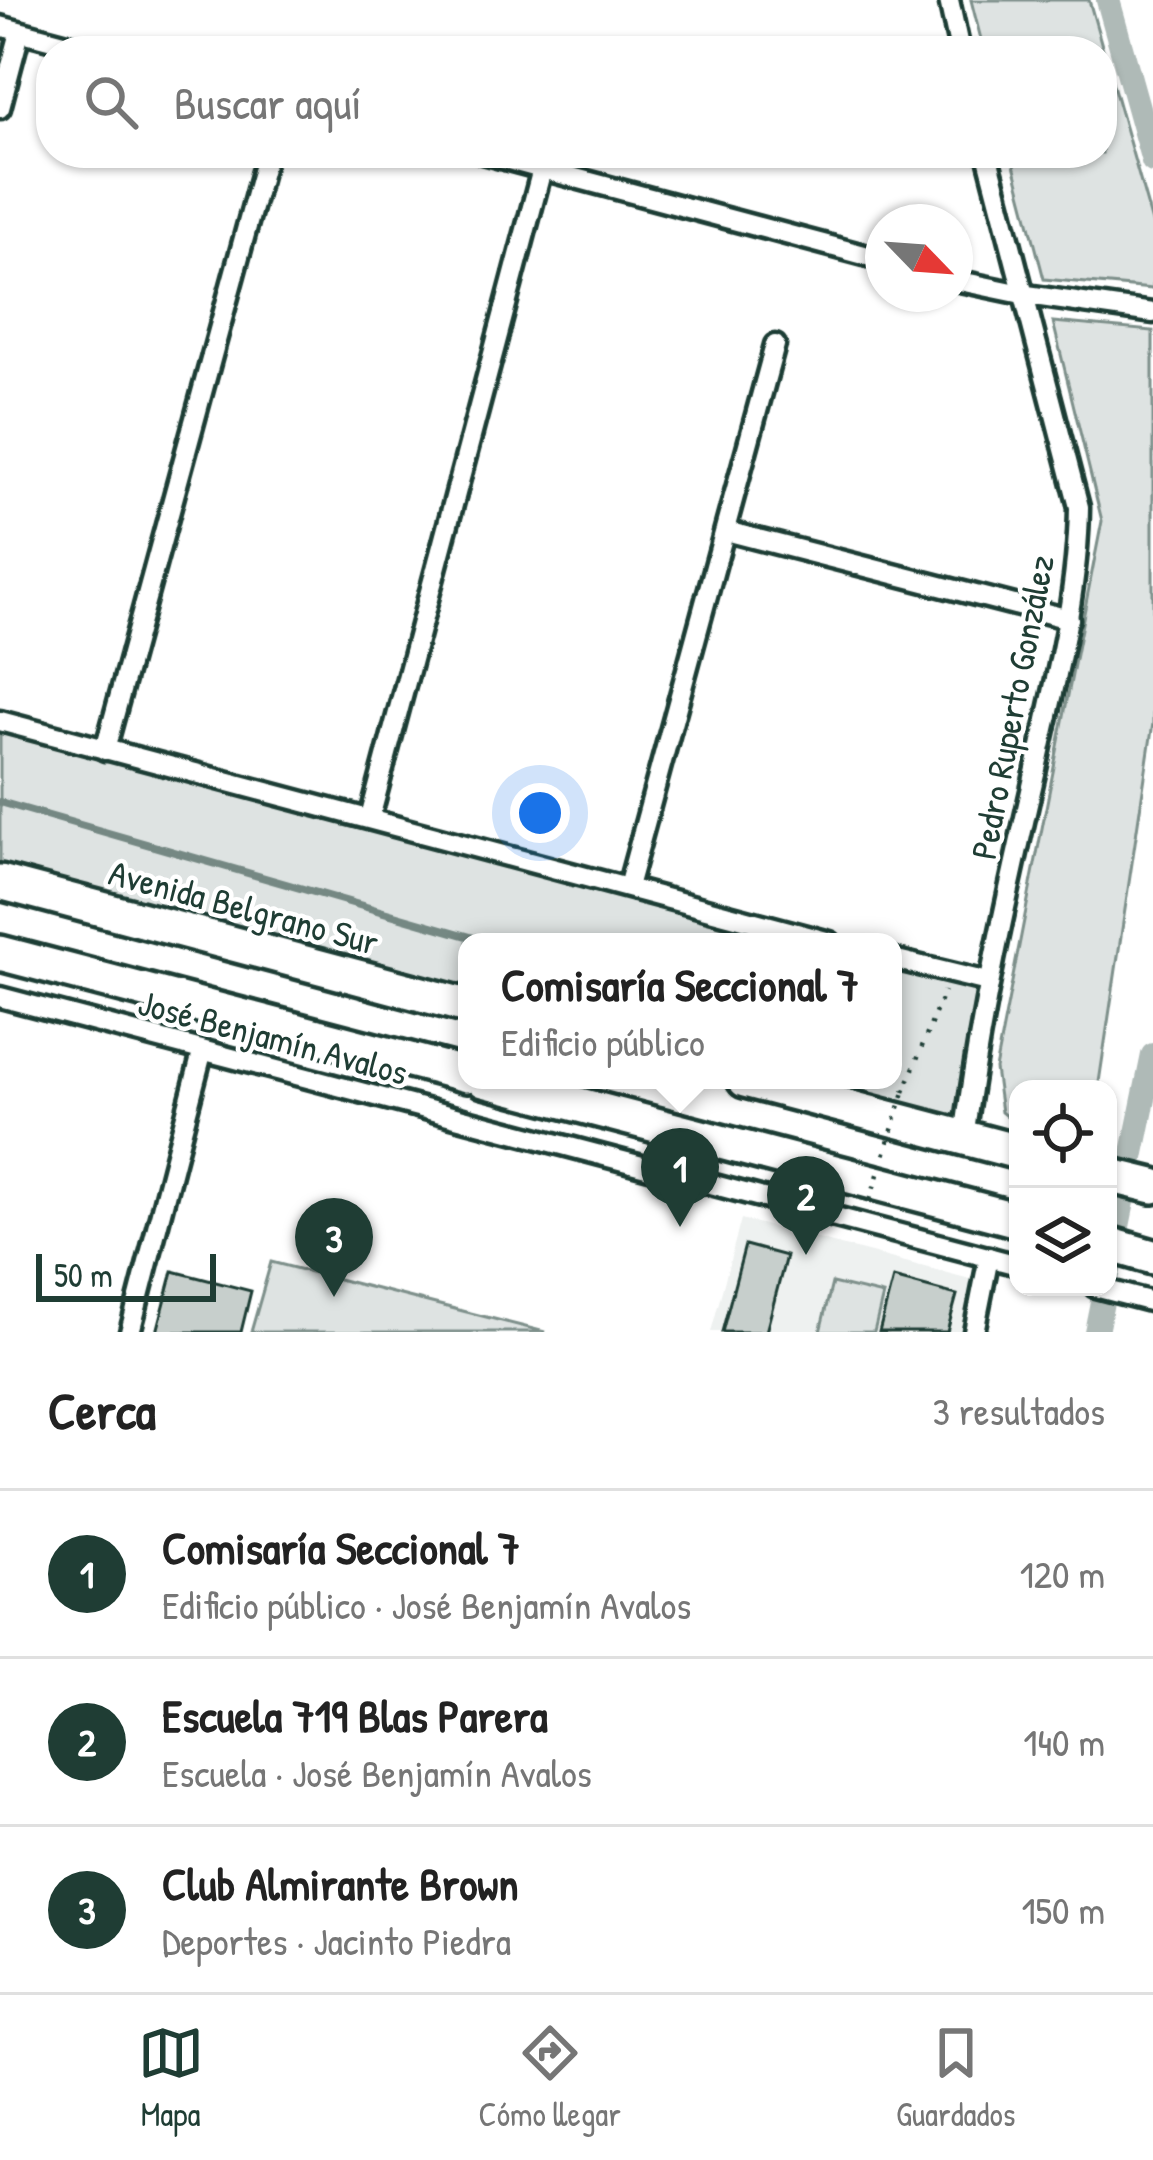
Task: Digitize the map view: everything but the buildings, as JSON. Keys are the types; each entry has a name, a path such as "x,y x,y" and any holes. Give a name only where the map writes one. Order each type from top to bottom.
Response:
{"highway":[{"name":"Avenida Belgrano Sur","path":"0,882 458,1004"},
{"path":"0,953 458,1074"},
{"path":"518,1089 1009,1218"},
{"path":"779,1089 1009,1150"},
{"path":"1117,1176 1153,1186"},
{"path":"1117,1247 1148,1256"}],"street":[{"path":"949,0 957,36"},
{"path":"0,26 36,36"},
{"path":"0,108 20,32"},
{"path":"105,750 263,168"},
{"path":"538,168 865,255"},
{"name":"Pedro Ruperto González","path":"964,1138 988,982 1069,619 1079,507 991,168"},
{"path":"370,818 542,169"},
{"path":"973,284 1151,313"},
{"path":"628,887 775,345"},
{"path":"726,531 1069,619"},
{"path":"0,721 797,933"},
{"path":"902,961 988,982"},
{"name":"José Benjamín Avalos","path":"0,997 1009,1263"},
{"path":"130,1332 202,1053"},
{"path":"974,1332 988,1257"}],"path":[{"path":"870,1200 904,1092 950,974"}],"shaded area":[{"path":"971,0 1089,0 1099,36 980,36"},
{"path":"1117,99 1153,226 1153,289 1044,279 1015,168 1117,168"},
{"path":"1053,322 1153,331 1153,723 1099,1080 1009,1080 1009,1119 1001,1112 995,1069 1102,521"},
{"path":"0,732 765,933 458,933 458,988 0,864"},
{"path":"902,969 979,989 958,1122 835,1089 902,1089"},
{"path":"741,1219 974,1280 964,1332 711,1332"},
{"path":"271,1262 545,1332 251,1332"},
{"path":"832,1283 883,1295 874,1332 820,1332"}],"waterway":[{"path":"1108,0 1153,161"},
{"path":"0,802 458,933"},
{"path":"1117,1231 1153,1055"},
{"path":"1096,1332 1103,1296"}],"place":[{"name":"Comisaría Seccional 7","path":"680,1227"},
{"name":"Escuela 719 Blas Parera","path":"806,1255"},
{"name":"Club Almirante Brown","path":"334,1297"}]}
